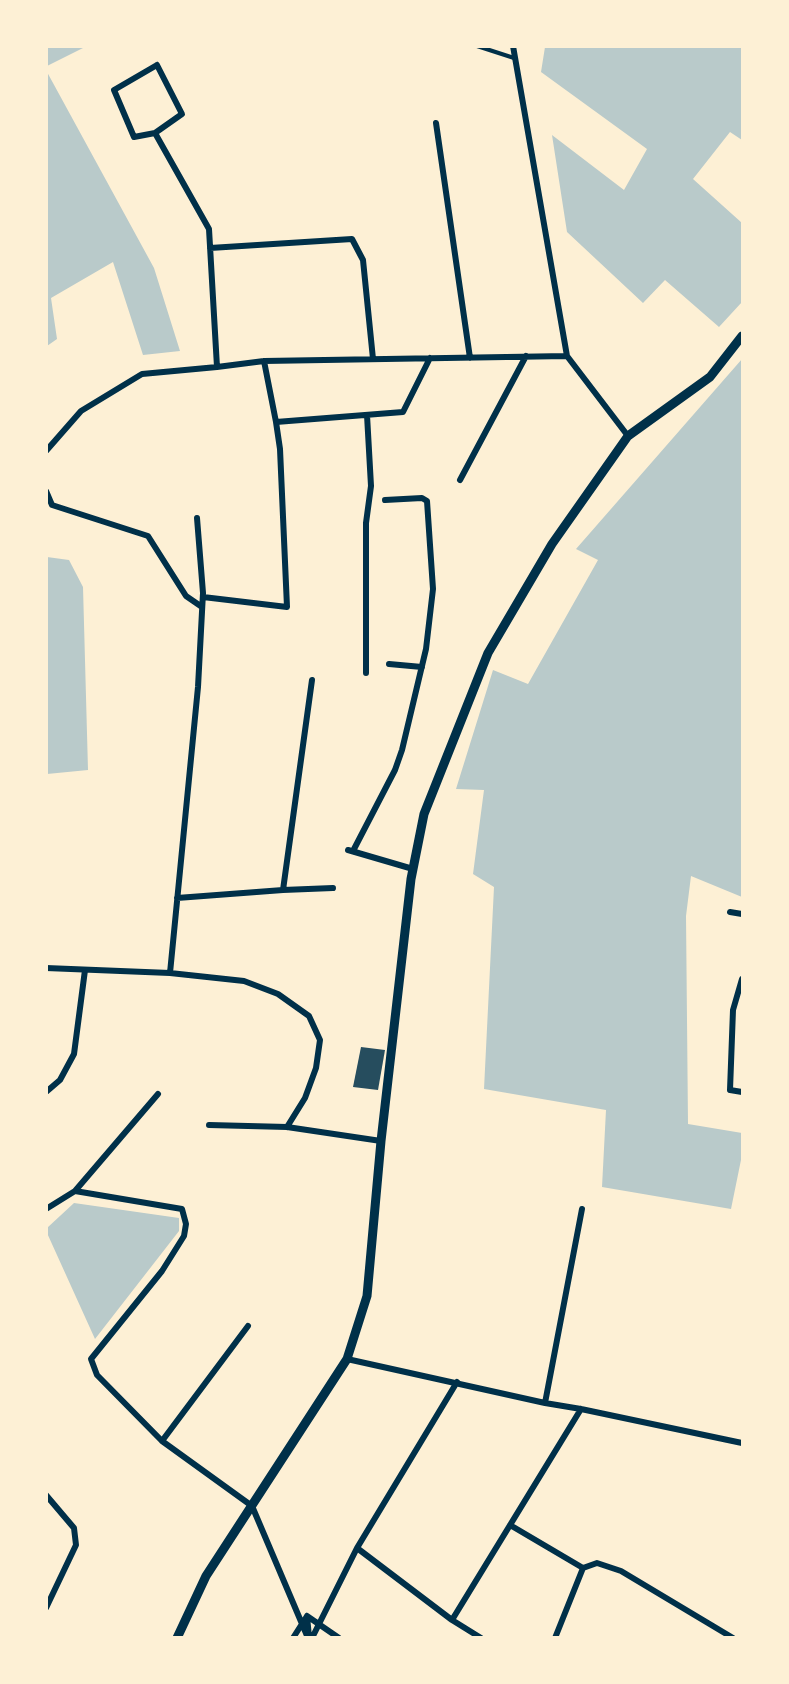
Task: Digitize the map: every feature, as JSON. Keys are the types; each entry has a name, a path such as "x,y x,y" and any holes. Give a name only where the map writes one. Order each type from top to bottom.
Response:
{"street":[{"path":"513,46 567,356 628,436"},
{"path":"157,65 182,114 154,133 134,137 114,90 157,65"},
{"path":"436,123 470,358"},
{"path":"154,133 209,229 217,367"},
{"path":"210,248 352,239 363,260 373,359"},
{"path":"177,1638 207,1576 347,1359 367,1296 381,1141 413,869 424,813 488,653 552,544 628,436 710,376 742,336"},
{"path":"460,480 526,356"},
{"path":"46,451 81,411 142,374 264,361 567,356"},
{"path":"276,423 403,412 430,358"},
{"path":"203,597 287,607 280,449 264,361"},
{"path":"366,673 366,524 371,486 368,415"},
{"path":"46,491 52,505 148,536 186,596 202,607"},
{"path":"385,500 422,498 427,501 433,589 426,649 402,750 395,770 351,850 413,869"},
{"path":"171,973 198,687 203,597 197,518"},
{"path":"389,664 422,667"},
{"path":"283,890 312,680"},
{"path":"177,898 333,888"},
{"path":"730,912 742,914"},
{"path":"46,968 171,973 244,981 278,994 309,1016 320,1040 316,1068 305,1098 287,1127"},
{"path":"46,1092 60,1080 74,1054 85,970"},
{"path":"742,979 734,1010 730,1090 742,1092"},
{"path":"46,1209 75,1191 158,1094"},
{"path":"209,1125 287,1127 381,1141"},
{"path":"75,1191 182,1209 186,1224 184,1236 162,1271 91,1359 97,1375 162,1441 252,1506 310,1638"},
{"path":"545,1403 582,1209"},
{"path":"162,1441 248,1326"},
{"path":"347,1359 545,1403 742,1443"},
{"path":"310,1638 357,1548 457,1382"},
{"path":"452,1620 581,1409"},
{"path":"46,1495 74,1528 76,1545 46,1608"},
{"path":"510,1525 583,1568"},
{"path":"357,1548 452,1620 481,1638"},
{"path":"555,1638 583,1568 597,1563 621,1571 734,1638"},
{"path":"308,1616 310,1638"},
{"path":"293,1638 308,1616"},
{"path":"308,1616 339,1638"}],"lane":[{"path":"477,46 515,58"}],"shaded area":[{"path":"47,46 85,46 85,47 47,66"},
{"path":"545,47 742,47 742,140 730,132 693,179 742,223 742,302 719,327 665,280 643,303 567,232 552,135 624,190 647,149 541,72"},
{"path":"47,72 154,268 180,351 143,355 113,262 51,298 57,339 47,346"},
{"path":"742,359 742,897 691,876 686,916 688,1124 742,1133 742,1155 731,1209 602,1187 606,1110 484,1089 494,887 473,874 484,790 456,789 493,670 528,684 598,560 576,549"},
{"path":"47,557 69,560 83,587 88,770 47,774"},
{"path":"74,1203 179,1218 179,1231 95,1339 47,1233 47,1228"}],"building":[{"path":"361,1047 385,1050 378,1090 353,1087"}]}
